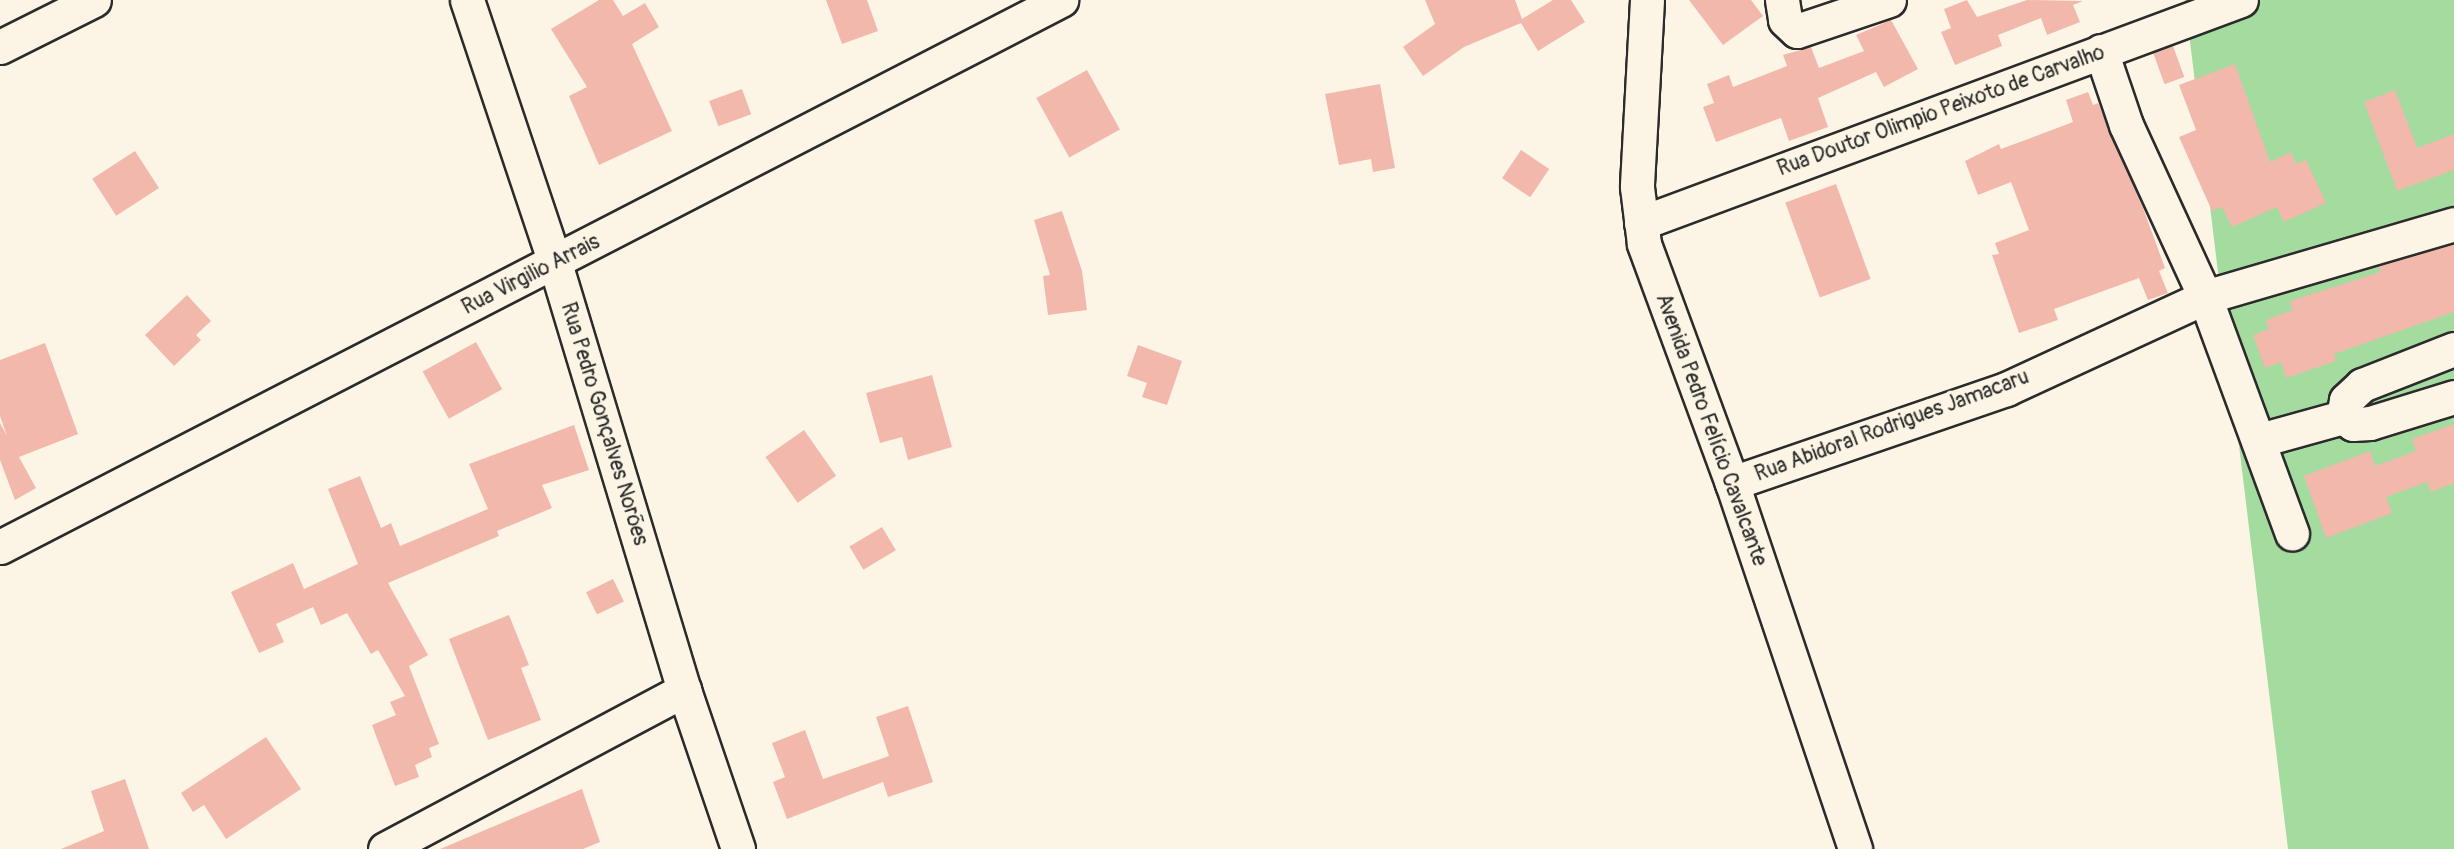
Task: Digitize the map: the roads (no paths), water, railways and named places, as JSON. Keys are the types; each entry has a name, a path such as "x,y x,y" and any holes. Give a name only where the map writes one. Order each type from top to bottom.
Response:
{"street":[{"path":"0,47 94,0"},
{"name":"Rua Pedro Gonçalves Norões","path":"467,0 555,263 684,690 738,849"},
{"name":"Rua Virgilio Arrais","path":"0,547 1061,0"},
{"path":"1782,0 1785,20 1797,31 1889,0"},
{"name":"Rua Doutor Olimpio Peixoto de Carvalho","path":"1641,223 2241,0"},
{"name":"Avenida Pedro Felício Cavalcante","path":"1654,2 1637,187 1644,244 1732,482 1855,849"},
{"path":"2101,51 2126,125 2204,297 2260,440 2292,533"},
{"name":"Rua Abidoral Rodrigues Jamacaru","path":"1732,482 2006,389 2204,297 2454,224"},
{"path":"2343,417 2346,400 2359,386 2454,349"},
{"path":"2343,417 2353,424 2370,423 2454,397"},
{"path":"2260,440 2343,417"},
{"path":"385,849 684,690"}]}
